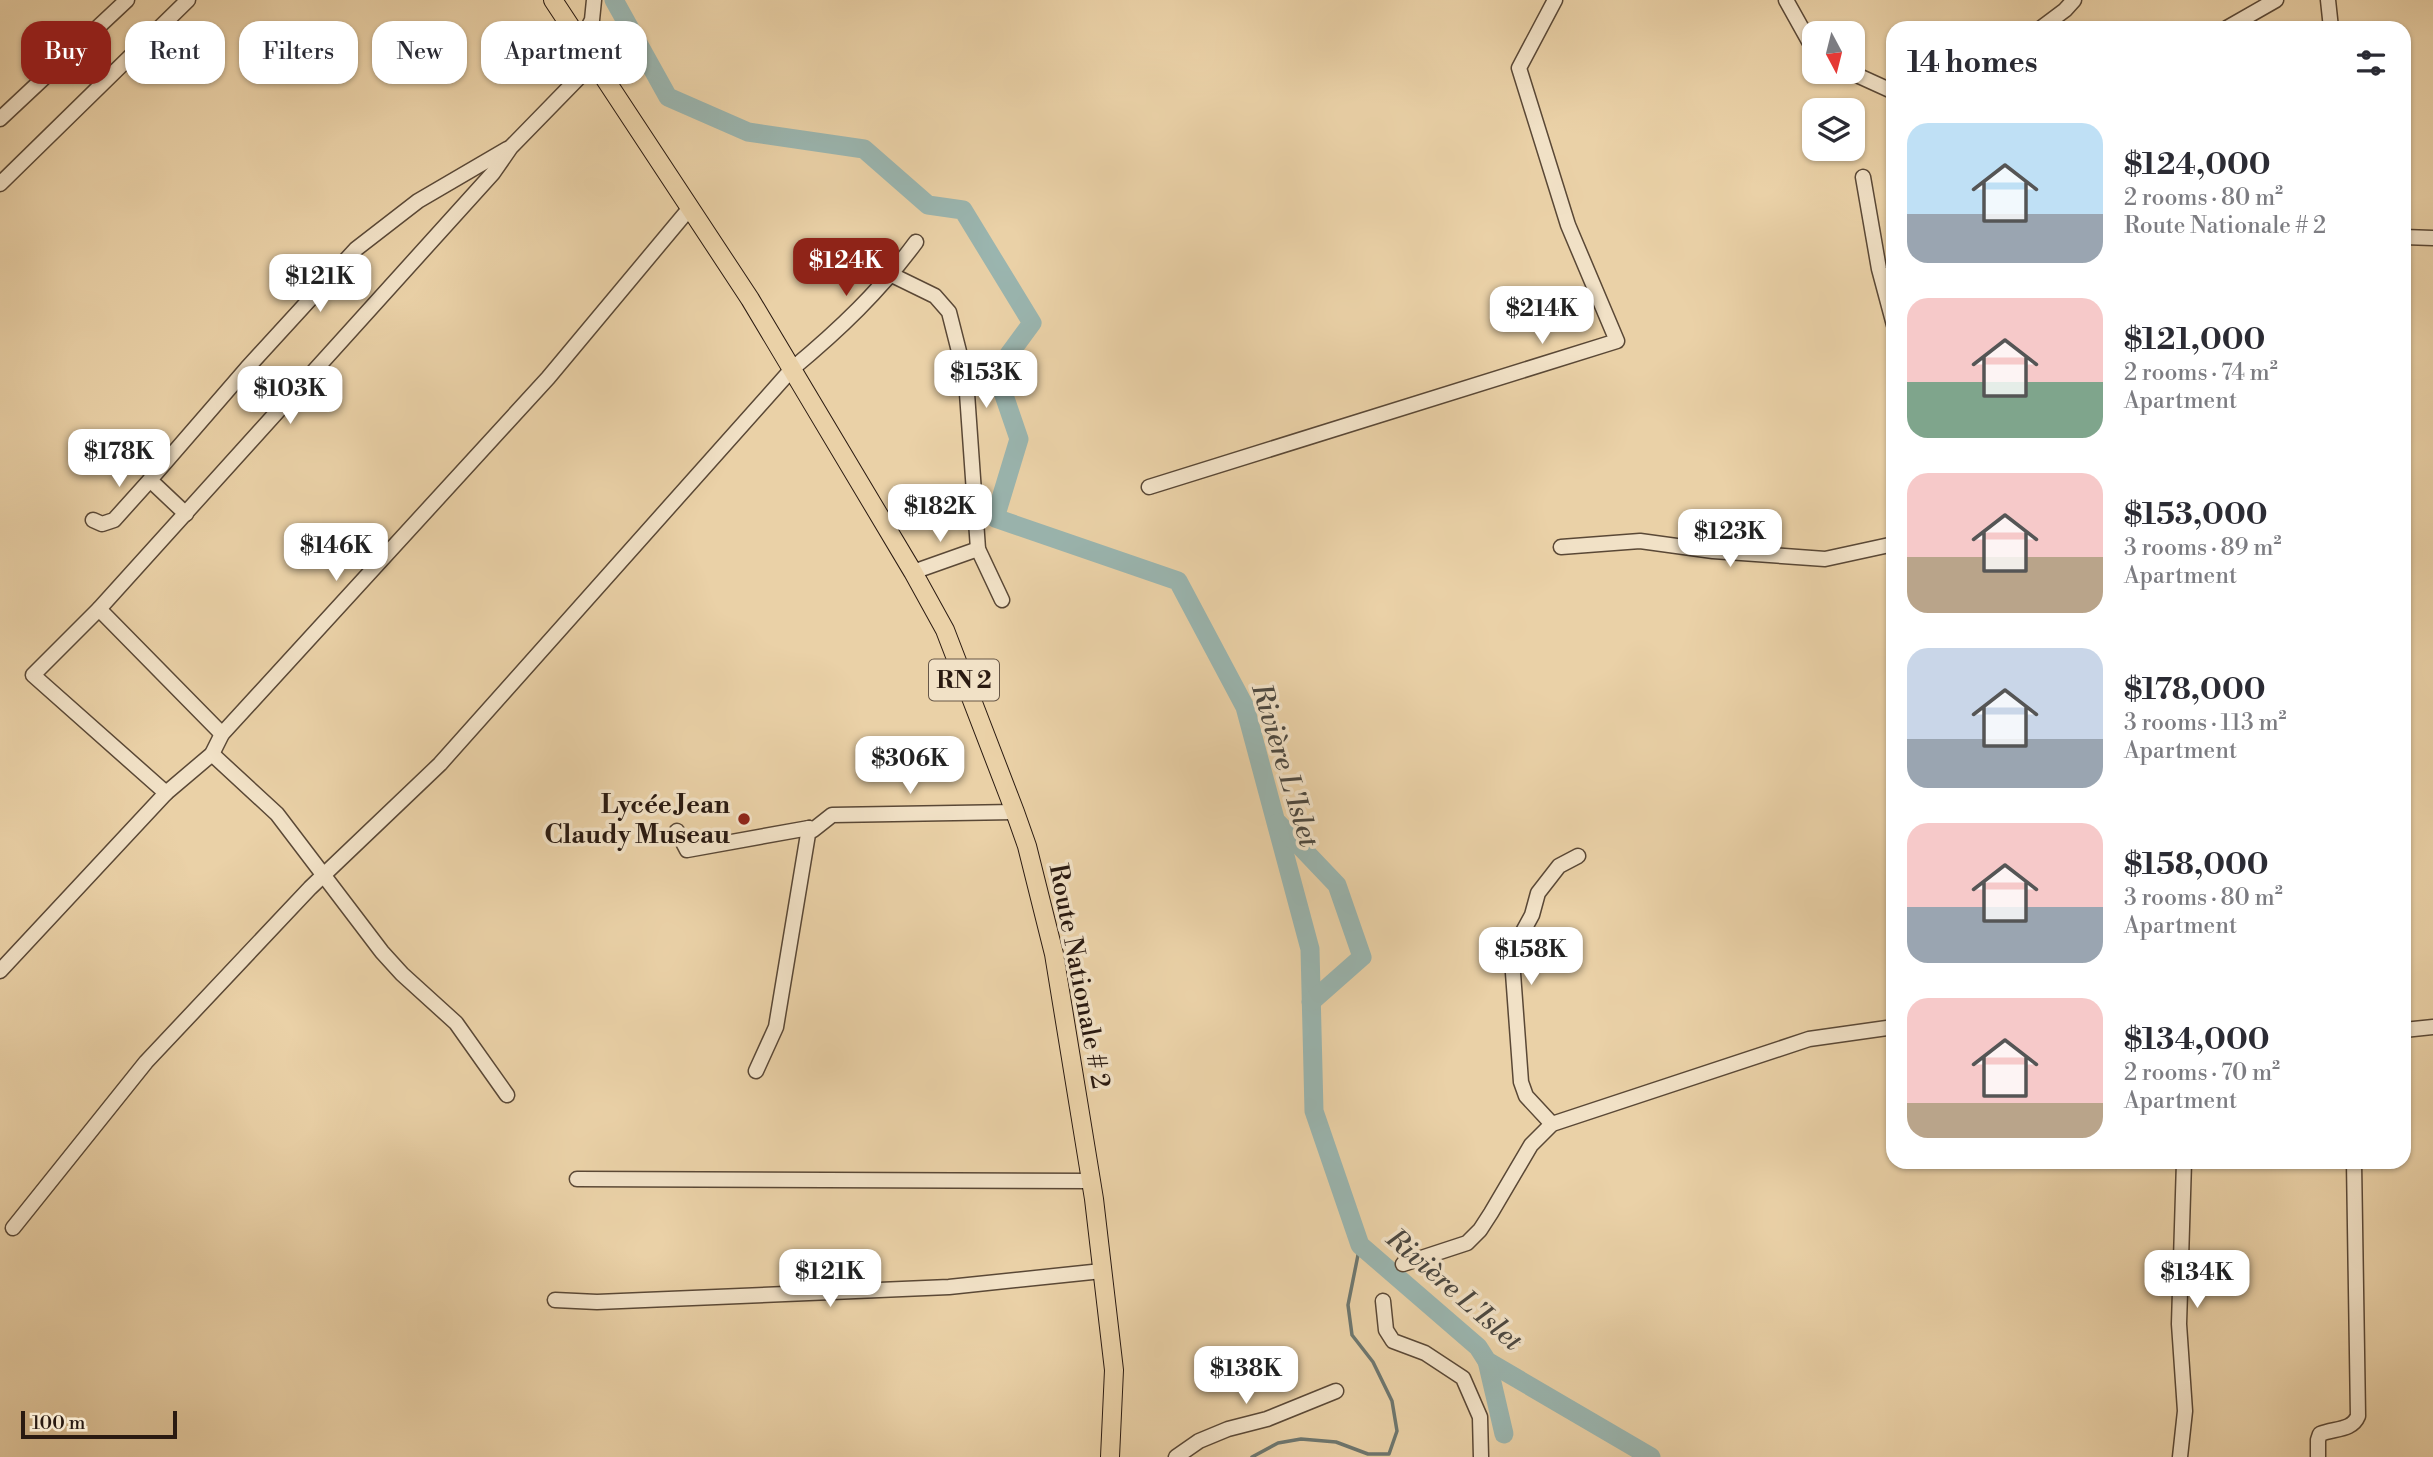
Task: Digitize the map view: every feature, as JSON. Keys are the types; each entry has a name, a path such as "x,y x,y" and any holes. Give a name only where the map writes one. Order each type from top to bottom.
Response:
{"main road":[{"name":"Route Nationale # 2","path":"553,0 566,21"},
{"name":"Route Nationale # 2","path":"607,84 750,299 913,572 944,630 1027,846 1054,954 1091,1181 1114,1370 1110,1457"}],"street":[{"path":"0,119 127,0"},
{"path":"0,184 188,0"},
{"path":"591,21 594,0"},
{"path":"1149,487 1617,341 1568,225 1519,68 1555,0"},
{"path":"1786,0 1802,29"},
{"path":"2050,21 2074,0"},
{"path":"2239,21 2276,0"},
{"path":"2328,0 2330,21"},
{"path":"1866,79 1886,88"},
{"path":"166,793 33,675 99,609 186,514 493,173 511,147 572,84"},
{"path":"93,520 102,524 114,520 356,249 418,201 511,147"},
{"path":"1863,177 1886,296"},
{"path":"0,971 166,793 212,754 222,734 548,378 689,209"},
{"path":"2411,237 2433,238"},
{"path":"13,1228 146,1062 324,876 440,764 792,369 842,328 891,275 916,242"},
{"path":"891,275 935,296 949,312 966,379 978,549 1002,600"},
{"path":"150,480 186,514"},
{"path":"1562,547 1640,541 1713,551 1825,559 1886,546"},
{"path":"913,572 978,549"},
{"path":"99,609 222,734"},
{"path":"212,754 277,814 382,951 402,974 456,1023 507,1095"},
{"path":"677,831 687,850 808,828 813,830 832,815 1014,812"},
{"path":"756,1071 776,1027 808,828"},
{"path":"1552,1125 1526,1096 1521,1082 1513,973 1520,937 1532,915 1538,893 1559,866 1578,856"},
{"path":"2411,1029 2433,1027"},
{"path":"1404,1264 1466,1243 1480,1230 1531,1145 1552,1125 1809,1039 1886,1028"},
{"path":"2180,1457 2185,1411 2179,1324 2184,1169"},
{"path":"2318,1457 2320,1434 2349,1427 2356,1422 2358,1416 2354,1169"},
{"path":"577,1179 1091,1181"},
{"path":"555,1300 597,1302 949,1287 1102,1271"},
{"path":"1384,1301 1386,1330 1393,1341 1425,1353 1463,1378 1480,1417 1481,1457"},
{"path":"1176,1457 1199,1441 1228,1429 1267,1419 1336,1391"}],"waterway":[{"name":"Rivière L'Islet","path":"614,0 668,97 748,132 864,149 928,205 963,210 1032,323 996,372 1019,439 995,518 1178,581 1245,707 1310,949 1314,1111 1360,1245 1478,1347 1487,1361 1651,1457"},
{"path":"1278,823 1337,885 1362,957 1311,1002"},
{"path":"1252,1457 1278,1443 1301,1439 1336,1442 1368,1454 1389,1454 1397,1431 1392,1401 1373,1362 1352,1335 1348,1305 1360,1245"},
{"path":"1487,1361 1504,1434"}],"place":[{"name":"Lycée Jean Claudy Museau","path":"744,819"}]}
